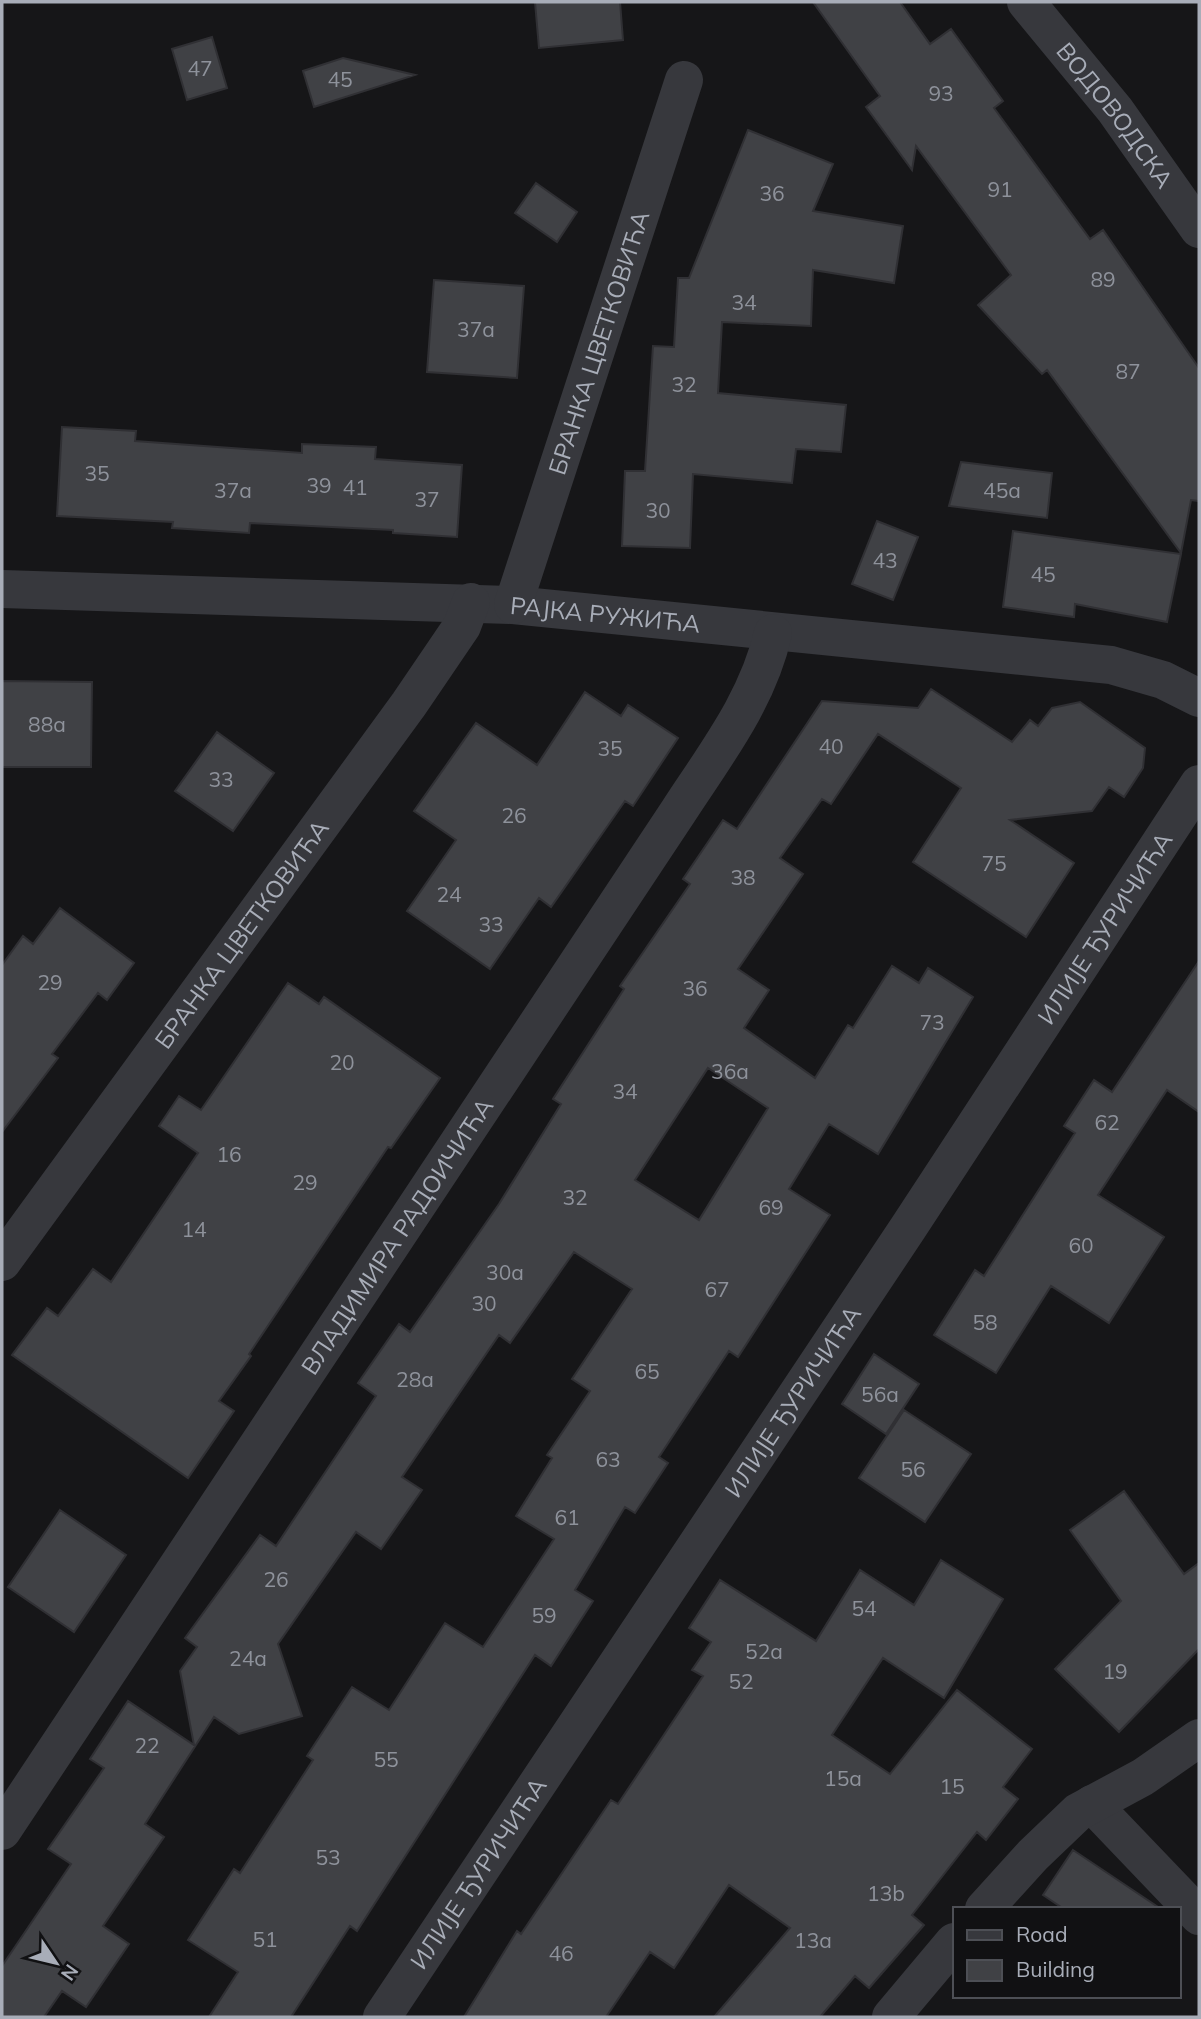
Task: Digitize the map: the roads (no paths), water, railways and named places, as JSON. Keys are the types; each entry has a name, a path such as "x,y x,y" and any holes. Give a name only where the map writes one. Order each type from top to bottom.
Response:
{"street":[{"name":"ВОДОВОДСКА","path":"1026,2 1115,110 1199,229"},
{"name":"БРАНКА ЦВЕТКОВИЋА","path":"513,605 684,80"},
{"name":"РАЈКА РУЖИЋА","path":"2,589 513,605 1111,665 1163,680 1199,698"},
{"name":"БРАНКА ЦВЕТКОВИЋА","path":"2,1262 409,704 455,637 471,602"},
{"name":"ВЛАДИМИРА РАДОИЧИЋА","path":"2,1831 678,812 740,715 765,668 773,633"},
{"name":"ИЛИЈЕ ЂУРИЧИЋА","path":"382,2017 908,1228 1199,784"},
{"path":"986,1907 1063,1824 1092,1804 1143,1777 1199,1738"},
{"path":"1092,1804 1199,1916"},
{"path":"891,2017 953,1943"}]}
